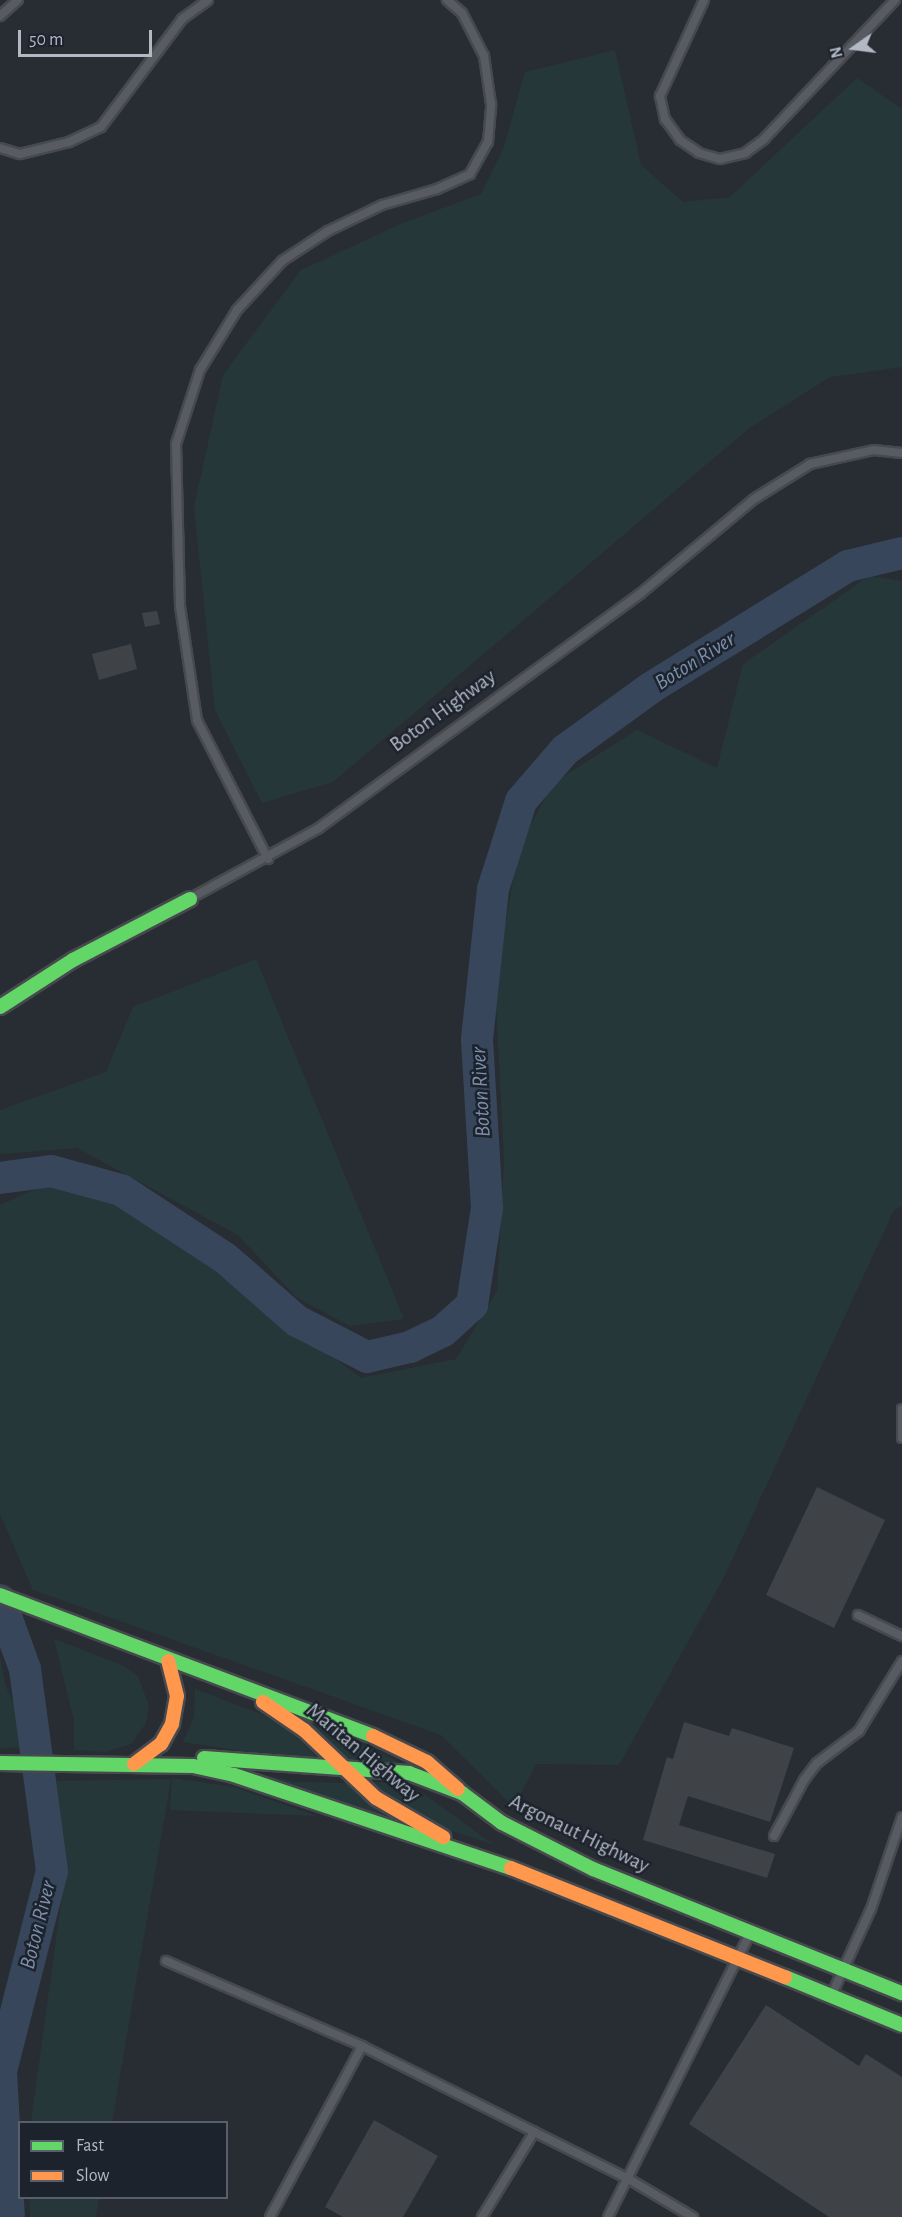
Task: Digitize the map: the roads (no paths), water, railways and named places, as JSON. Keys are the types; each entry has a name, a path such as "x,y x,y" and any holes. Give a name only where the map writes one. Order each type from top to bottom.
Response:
{"main road":[{"name":"Boton Highway","path":"0,1007 72,960 190,899"},
{"name":"Maritan Highway","path":"0,1595 168,1661 394,1744 427,1762 462,1793"},
{"path":"134,1764 161,1744 172,1724 177,1696 168,1661"},
{"name":"Maritan Highway","path":"209,1675 278,1711 402,1816 492,1860"},
{"name":"Argonaut Highway","path":"158,1765 222,1757 279,1766 409,1773 462,1793 502,1823 572,1859 902,1993"},
{"name":"Argonaut Highway","path":"0,1763 193,1766 234,1775 492,1860 739,1957 902,2025"}],"lane":[{"path":"0,16 18,0"},
{"path":"0,148 20,154 69,142 100,128 182,19 208,0"},
{"path":"268,859 197,720 180,606 176,444 200,370 237,310 282,261 328,231 382,205 437,189 470,174 488,142 491,104 486,66 462,12 447,0"},
{"path":"704,0 660,96 665,119 680,140 699,153 720,159 745,153 764,139 895,0"},
{"name":"Boton Highway","path":"190,899 268,859 319,828 640,594 754,499 810,465 874,450 902,453"},
{"path":"902,1409 902,1438"},
{"path":"858,1615 902,1636"},
{"path":"774,1836 804,1780 817,1763 859,1731 902,1661"},
{"path":"831,1995 871,1909 902,1817"},
{"path":"608,2217 751,1932"},
{"path":"166,1961 362,2046 627,2178 693,2217"},
{"path":"270,2217 362,2046"},
{"path":"482,2217 534,2132"}],"waterway":[{"name":"Boton River","path":"0,1178 51,1171 121,1190 225,1258 297,1321 367,1357 410,1347 443,1331 472,1305 487,1208 477,1039 493,889 521,801 565,750 652,687 848,566 902,553"},
{"name":"Boton River","path":"0,1600 25,1669 52,1871 1,2071 9,2217"}]}
